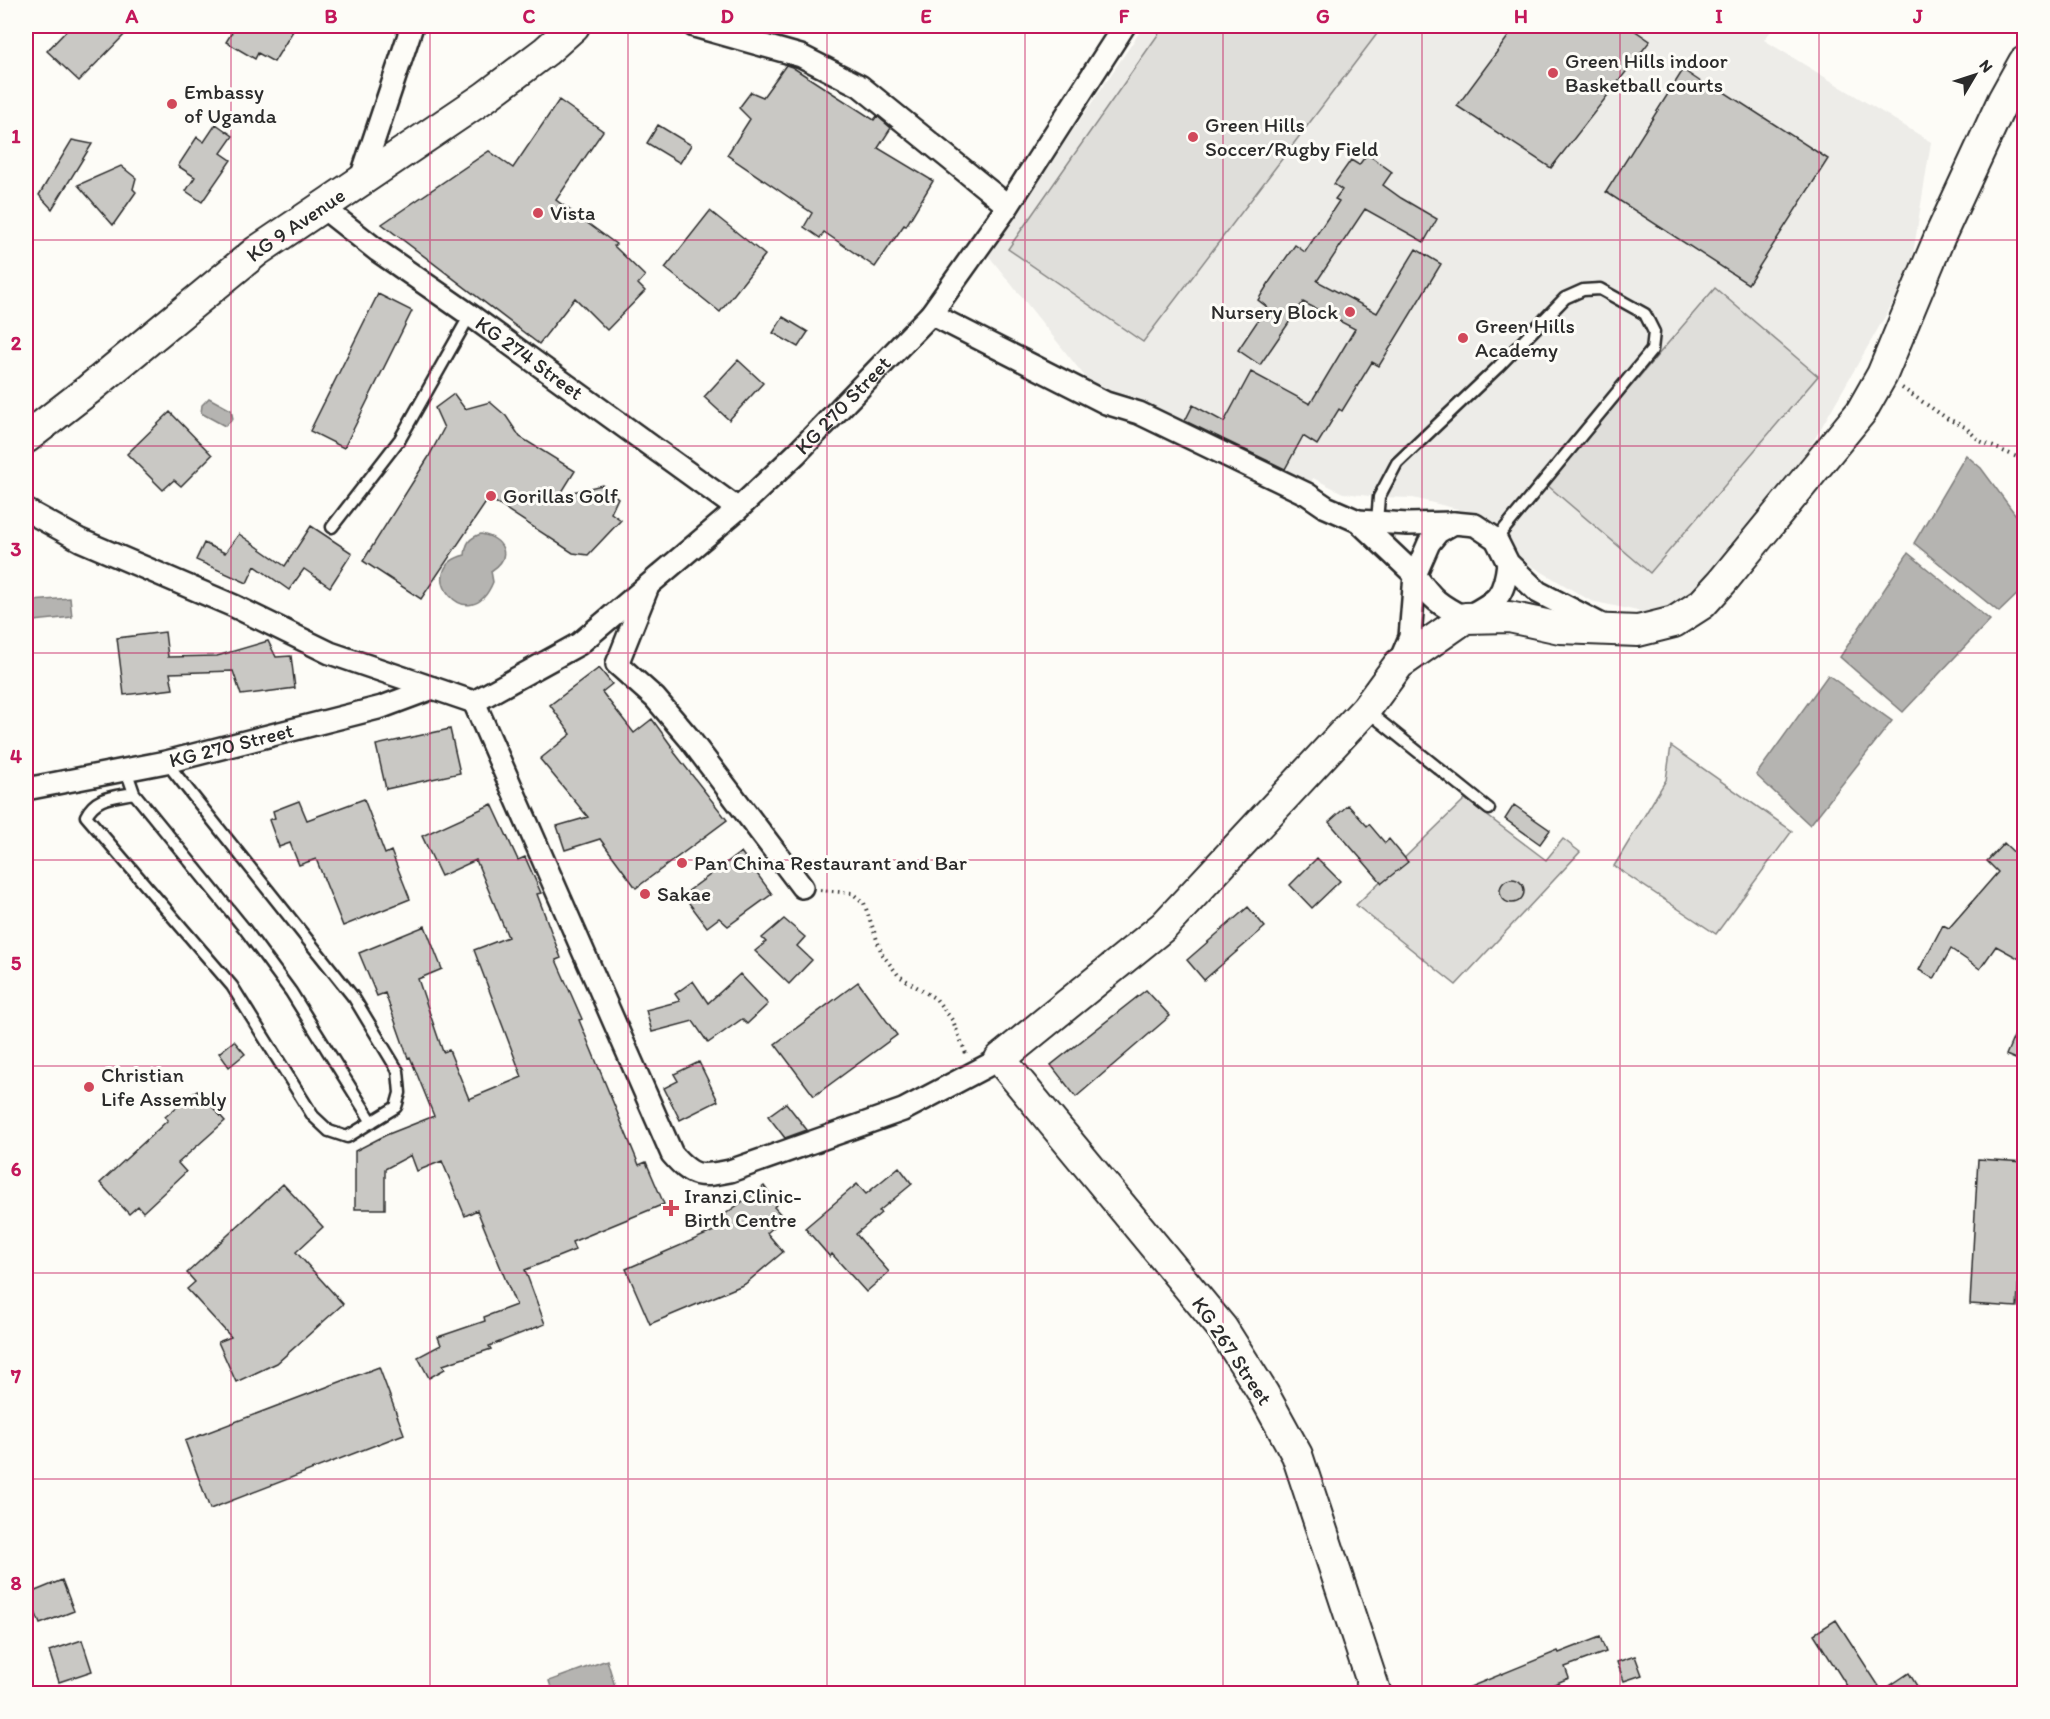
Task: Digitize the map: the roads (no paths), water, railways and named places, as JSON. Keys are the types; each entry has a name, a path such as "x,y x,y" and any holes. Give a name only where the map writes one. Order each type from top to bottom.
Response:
{"street":[{"path":"359,184 412,26"},
{"name":"KG 9 Avenue","path":"26,438 97,383 257,251 485,97 546,51 574,26"},
{"path":"694,26 801,56 860,87 1008,206"},
{"name":"KG 270 Street","path":"474,702 579,644 648,586 738,509 796,454 931,314 1008,206 1124,26"},
{"path":"1368,521 1440,605 1465,618 1509,617 1560,628 1638,631 1674,622 1702,604 1861,412 1882,375 1940,236 2002,100 2025,62"},
{"name":"KG 274 Street","path":"321,206 378,251 738,509"},
{"path":"931,314 1106,403 1139,413 1307,494 1326,507 1368,521 1475,525 1496,539 1508,563 1538,592 1610,629"},
{"path":"26,510 80,540 234,606 330,653 474,702 672,1154 685,1169 703,1176 730,1171 903,1110 987,1066 1164,926 1366,710 1399,664 1410,637 1415,574 1429,543 1438,532 1454,523"},
{"path":"1399,664 1465,618 1491,604 1506,586 1508,563"},
{"path":"648,586 617,664 655,698 689,738 802,887"},
{"name":"KG 270 Street","path":"26,789 166,762 382,707 433,688"},
{"name":"KG 267 Street","path":"987,1066 1222,1328 1263,1393 1297,1455 1376,1694"}],"lane":[{"path":"1368,521 1397,463 1498,367 1565,298 1582,290 1600,289 1645,314 1654,332 1652,350 1496,539"},
{"path":"332,527 400,439 470,315"},
{"path":"1366,710 1490,809"},
{"path":"134,793 103,799 91,806 86,816 232,986 314,1116 329,1131 348,1137 396,1107 400,1093 398,1071 354,998 166,762"},
{"path":"126,770 134,793 244,928 285,983 372,1122"}],"place":[{"name":"Green Hills indoor Basketball courts","path":"1553,73"},
{"name":"Embassy of Uganda","path":"172,104"},
{"name":"Green Hills Soccer/Rugby Field","path":"1193,137"},
{"name":"Vista","path":"538,213"},
{"name":"Nursery Block","path":"1350,312"},
{"name":"Green Hills Academy","path":"1463,338"},
{"name":"Gorillas Golf","path":"491,496"},
{"name":"Pan China Restaurant and Bar","path":"682,863"},
{"name":"Sakae","path":"645,894"},
{"name":"Christian Life Assembly","path":"89,1087"},
{"name":"Iranzi Clinic- Birth Centre","path":"671,1208"}]}
